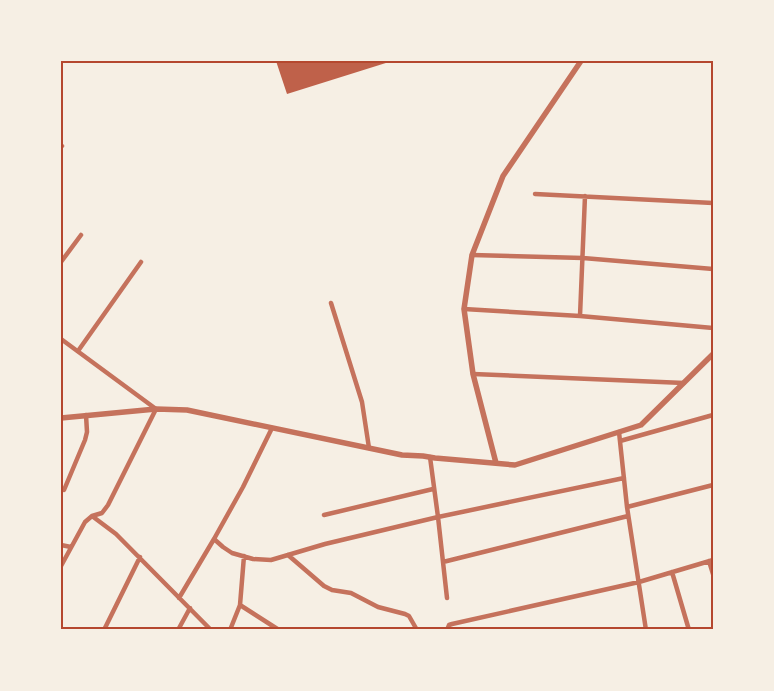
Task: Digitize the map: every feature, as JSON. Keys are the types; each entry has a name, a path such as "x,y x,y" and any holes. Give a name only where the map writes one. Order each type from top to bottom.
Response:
{"street":[{"path":"496,463 473,374 464,309 472,255 503,176 581,61"},
{"path":"535,194 713,204"},
{"path":"580,316 585,196"},
{"path":"61,262 81,235"},
{"path":"472,255 583,258 713,269"},
{"path":"78,350 141,262"},
{"path":"331,303 362,402 369,448"},
{"path":"464,309 580,316 713,328"},
{"path":"61,339 156,409"},
{"path":"61,418 156,409 187,410 402,455 514,465 641,425 713,354"},
{"path":"473,374 684,383"},
{"path":"61,566 85,522 92,516 102,512 108,505 156,409"},
{"path":"64,490 85,440 87,432 86,415"},
{"path":"620,441 713,415"},
{"path":"179,598 243,487 272,428"},
{"path":"619,432 628,516 646,630"},
{"path":"430,457 447,598"},
{"path":"214,539 227,550 254,559 265,560 438,517 624,478"},
{"path":"627,507 713,485"},
{"path":"324,515 433,489"},
{"path":"92,516 116,534 211,630"},
{"path":"443,562 628,516"},
{"path":"61,545 70,547"},
{"path":"288,555 324,586 351,594 378,607 409,616 417,630"},
{"path":"230,630 240,605 244,556"},
{"path":"104,630 140,557"},
{"path":"446,630 452,624 639,582 711,560 713,574"},
{"path":"672,572 689,630"},
{"path":"240,605 279,630"},
{"path":"178,630 190,608"}],"building":[{"path":"276,61 389,61 389,62 287,94"}]}
